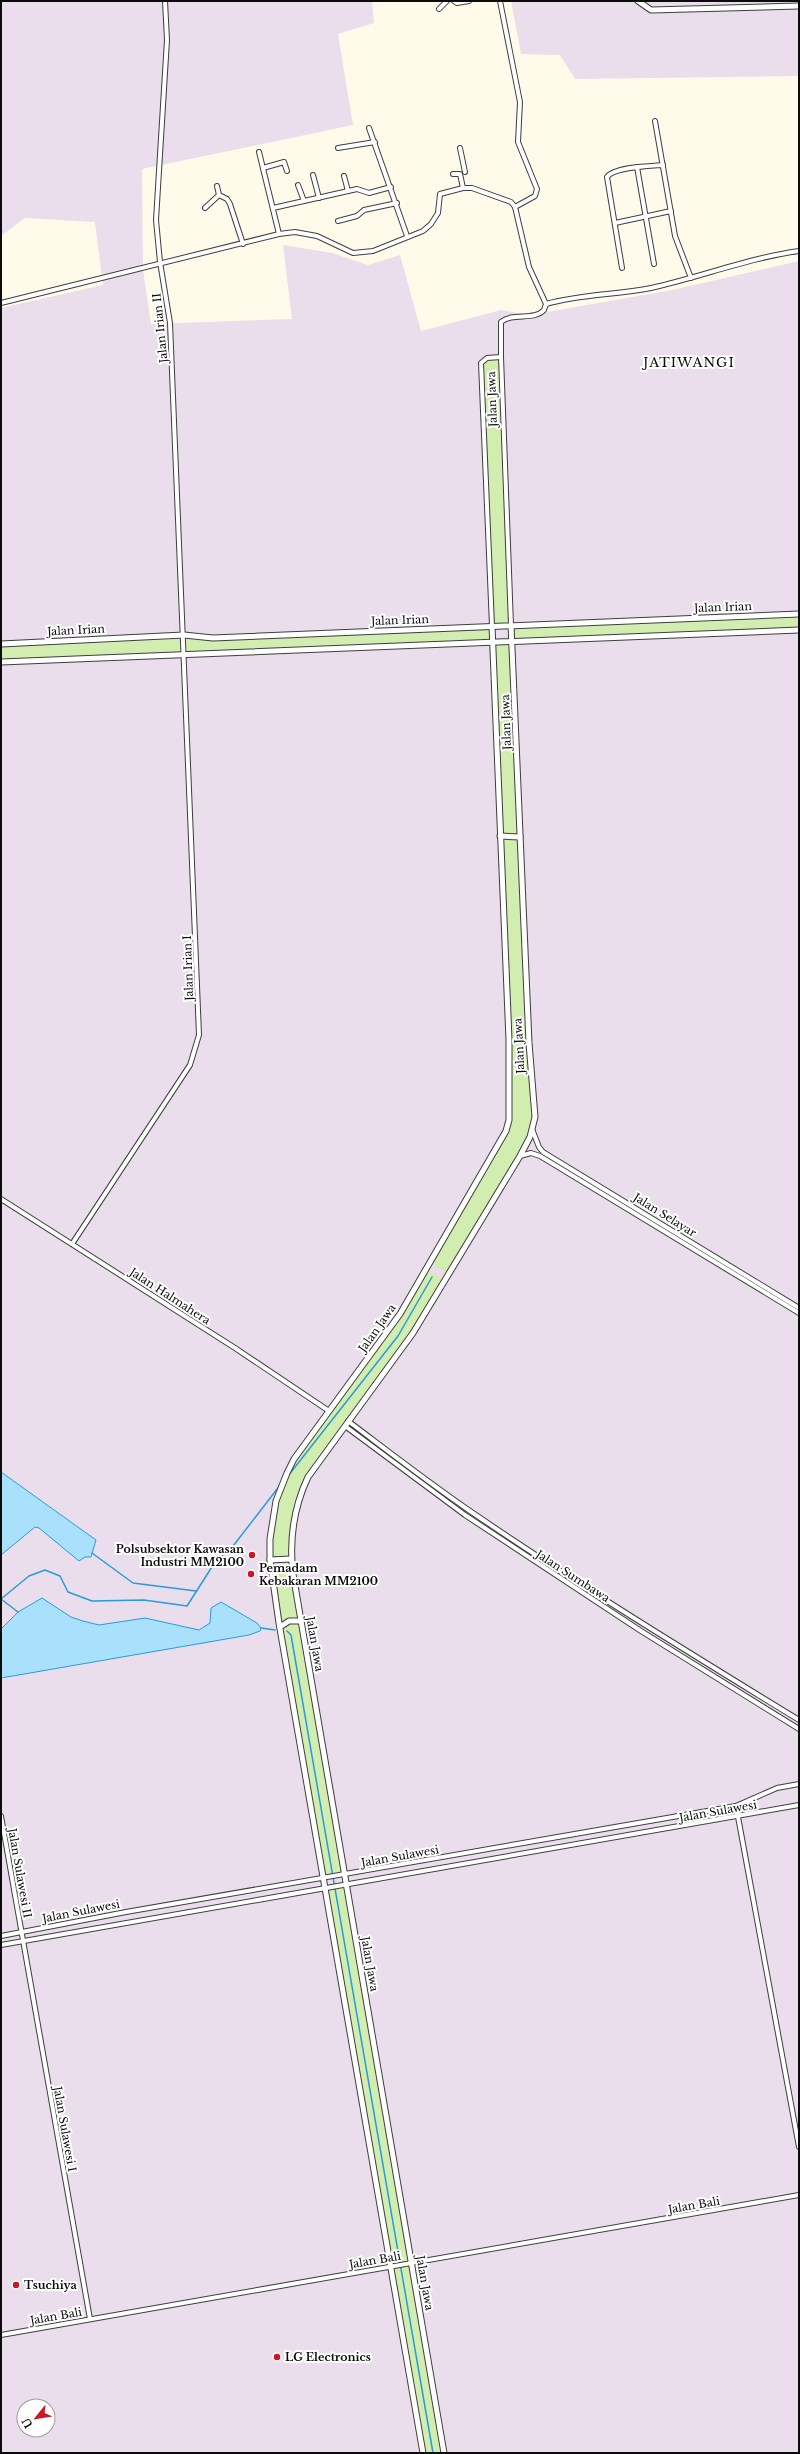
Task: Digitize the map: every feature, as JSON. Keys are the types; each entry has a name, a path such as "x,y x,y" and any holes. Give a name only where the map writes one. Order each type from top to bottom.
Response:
{"street":[{"name":"Jalan Irian II","path":"165,1 167,40 156,220 160,262 170,323 184,654"},
{"path":"439,9 448,1"},
{"path":"454,1 457,3 469,1"},
{"path":"500,1 520,102 518,142 537,189 535,196 514,207"},
{"path":"638,1 651,10 799,6"},
{"path":"655,121 675,236 691,278"},
{"path":"369,128 376,142 407,236"},
{"path":"338,148 376,142"},
{"path":"460,148 464,172 463,188"},
{"path":"259,152 279,234"},
{"path":"263,168 284,162 287,170"},
{"path":"622,268 606,177 609,174 637,168 663,165"},
{"path":"637,168 654,264"},
{"path":"453,174 464,172"},
{"path":"313,175 319,198"},
{"path":"344,176 348,191"},
{"path":"298,185 304,201"},
{"path":"217,186 219,196"},
{"path":"273,208 357,189 369,193 391,188"},
{"path":"1,303 160,262 243,244 279,234 304,233 330,241 346,252 360,254 373,251 407,236 423,231 432,224 438,213 440,194 463,188 476,189 504,198 514,207 529,267 546,304 544,310 540,314 510,317 501,322 500,357"},
{"path":"219,196 226,199 230,204 243,244"},
{"path":"205,208 219,196"},
{"path":"338,221 357,216 364,210 397,203"},
{"path":"615,223 671,211"},
{"path":"546,304 593,294 640,290 691,278 762,257 799,251"},
{"name":"Jalan Jawa","path":"423,2453 393,2266 280,1627 270,1560 272,1521 281,1486 294,1459 400,1314 506,1131 509,1120 511,1103 509,1040 481,363 487,358 500,357 530,1067 534,1105 532,1129 520,1156 413,1333 316,1463 302,1489 292,1527 291,1559 342,1875 409,2263 444,2453"},
{"name":"Jalan Irian","path":"1,644 184,635 212,638 799,614"},
{"path":"1,662 799,630"},
{"name":"Jalan Irian I","path":"72,1244 190,1065 197,1045 198,1009 184,654"},
{"path":"500,836 520,837"},
{"name":"Jalan Selayar","path":"532,1129 540,1150 799,1308"},
{"name":"Jalan Selayar","path":"520,1156 536,1154 608,1196 799,1313"},
{"path":"558,1167 561,1162"},
{"path":"608,1196 611,1192"},
{"name":"Jalan Halmahera","path":"1,1199 329,1411"},
{"name":"Jalan Sumbawa","path":"346,1424 468,1510 644,1626 799,1720"},
{"name":"Jalan Sumbawa","path":"346,1424 465,1515 641,1630 799,1729"},
{"path":"270,1560 291,1559"},
{"path":"280,1627 289,1621 301,1621"},
{"path":"641,1630 644,1626"},
{"path":"663,1644 666,1639"},
{"path":"794,1784 799,1788"},
{"name":"Jalan Sulawesi","path":"1,1936 126,1912 736,1806 778,1788 799,1784"},
{"name":"Jalan Sulawesi","path":"1,1945 738,1817 799,1805"},
{"path":"736,1806 799,2147"},
{"name":"Jalan Sulawesi II","path":"1,1816 23,1941"},
{"name":"Jalan Sulawesi I","path":"23,1941 90,2319"},
{"name":"Jalan Bali","path":"1,2335 409,2263 633,2226 799,2195"}],"shaded area":[{"path":"1,1 372,1 374,23 338,34 353,125 142,169 143,270 151,324 292,319 283,245 332,253 368,265 400,255 421,331 501,310 530,315 672,290 799,261 799,2453 1,2453 1,308 103,285 95,222 25,218 1,236"},
{"path":"511,1 799,1 799,76 575,79 560,55 521,54"}],"green space":[{"path":"501,357 511,625 799,614 799,630 513,641 534,1105 530,1137 448,1274 430,1263 509,1120 493,642 1,662 1,644 184,635 213,638 492,626 481,363 483,360","holes":["493,626 511,626 512,641 493,642"]},
{"path":"426,1269 444,1280 394,1359 302,1489 290,1543 344,1875 323,1878 280,1627 270,1539 273,1511 294,1459 400,1314"},
{"path":"346,1885 444,2453 423,2453 325,1889"}],"water":[{"path":"1,1472 96,1540 91,1557 85,1557 79,1561 39,1528 35,1527 1,1555"},
{"path":"42,1598 71,1617 99,1625 145,1618 199,1630 210,1623 211,1608 221,1602 257,1623 261,1628 260,1631 249,1635 1,1678 1,1629 18,1612"}],"waterway":[{"path":"288,1476 398,1336 432,1277"},
{"path":"18,1612 1,1599 29,1576 45,1570 60,1576 68,1592 92,1601 144,1600 187,1606 217,1559 230,1550 281,1484"},
{"path":"92,1553 133,1583 196,1591"},
{"path":"261,1628 275,1630"},
{"path":"287,1631 291,1635 433,2453"}],"place":[{"name":"Polsubsektor Kawasan Industri MM2100","path":"252,1555"},
{"name":"Pemadam Kebakaran MM2100","path":"251,1574"},
{"name":"Tsuchiya","path":"16,2285"},
{"name":"LG Electronics","path":"277,2357"}],"district":[{"name":"JATIWANGI","path":"689,362"}]}
